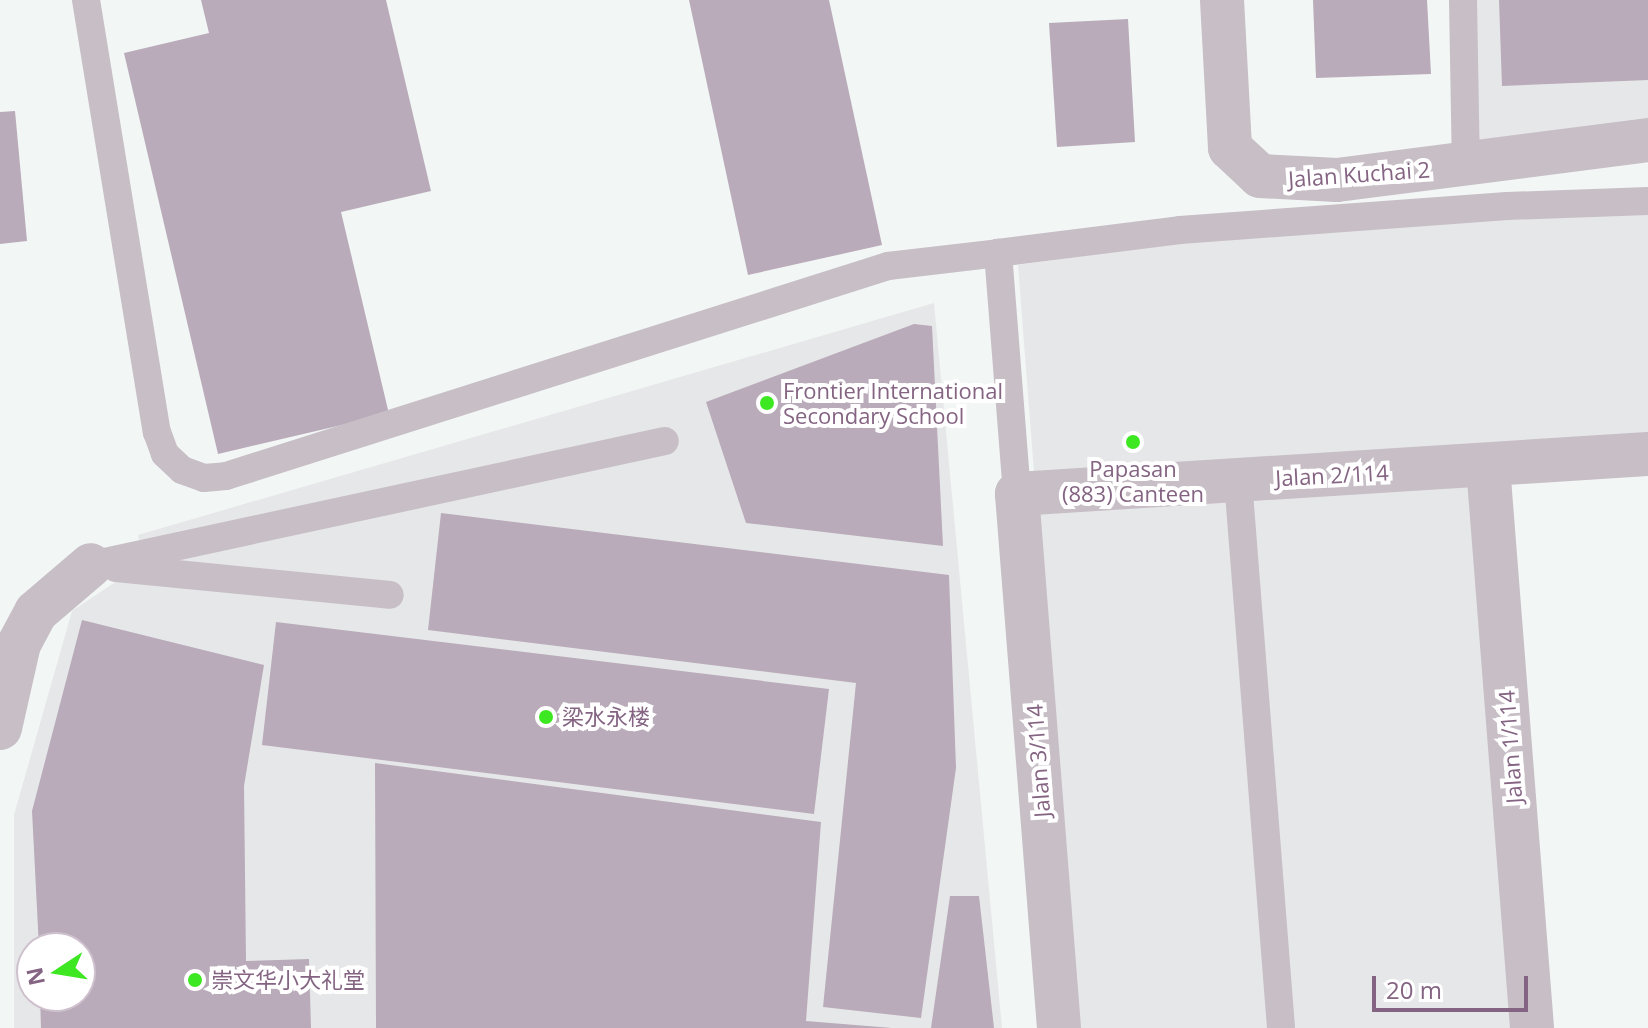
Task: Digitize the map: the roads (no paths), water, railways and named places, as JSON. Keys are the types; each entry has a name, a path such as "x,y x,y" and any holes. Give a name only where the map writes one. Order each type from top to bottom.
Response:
{"street":[{"name":"Jalan Kuchai 2","path":"1222,0 1226,127 1230,148 1243,165 1280,181 1466,165 1648,140"},
{"name":"Jalan 2/114","path":"1017,494 1648,454"},
{"name":"Jalan 1/114","path":"1488,466 1532,1028"},
{"name":"Jalan 3/114","path":"1017,494 1059,1028"},
{"path":"0,728 19,644 36,612 91,565"}],"lane":[{"path":"86,0 157,432 165,454 182,470 204,478 241,471 888,266 1180,230 1507,206 1648,201"},
{"path":"1463,0 1466,165"},
{"path":"998,253 1017,494"},
{"path":"91,565 665,441"},
{"path":"1238,480 1281,1028"},
{"path":"91,565 390,595"}],"place":[{"name":"Frontier International Secondary School","path":"767,403"},
{"name":"Papasan (883) Canteen","path":"1133,442"},
{"name":"梁水永楼","path":"546,717"},
{"name":"崇文华小大礼堂","path":"195,980"}]}
